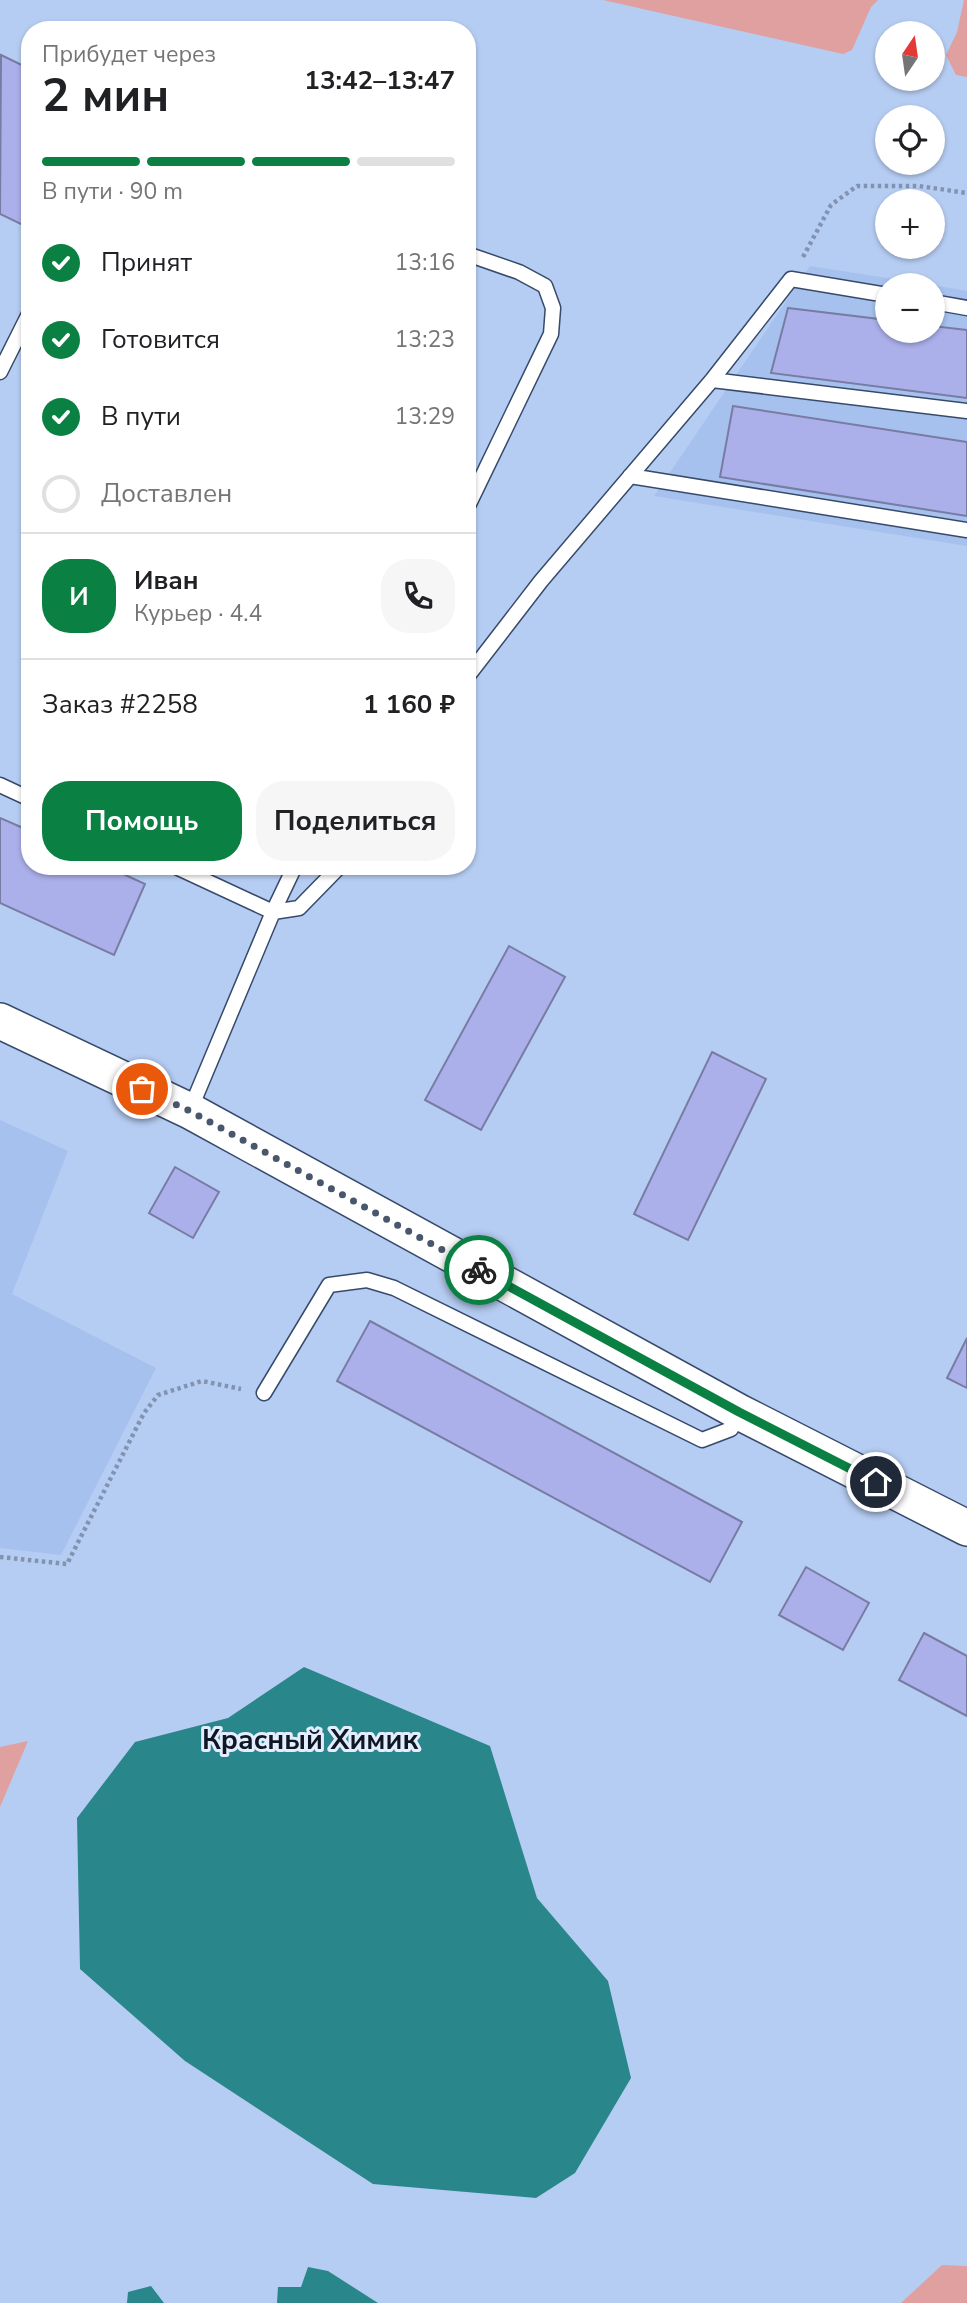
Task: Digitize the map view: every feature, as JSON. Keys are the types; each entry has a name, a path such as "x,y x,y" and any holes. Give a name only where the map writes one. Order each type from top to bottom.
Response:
{"street":[{"path":"0,1021 190,1111 739,1412 967,1528"}],"lane":[{"path":"476,257 519,272 545,286 553,308 551,334 476,489"},
{"path":"476,665 533,590 712,380 791,279 875,293"},
{"path":"945,304 967,308"},
{"path":"0,372 21,330"},
{"path":"712,380 967,411"},
{"path":"630,477 967,530"},
{"path":"0,785 21,795"},
{"path":"193,875 273,912 299,908 331,875"},
{"path":"190,1111 291,875"},
{"path":"264,1393 328,1285 367,1280 394,1288 702,1440 731,1429 739,1412"}],"path":[{"path":"791,279 831,205 857,186 919,186 967,193"},
{"path":"0,1558 67,1564 144,1413 158,1395 202,1381 264,1393"}],"shaded area":[{"path":"603,0 878,0 871,7 852,50 843,54"},
{"path":"964,0 967,0 967,77 956,75 946,55 957,32"},
{"path":"810,266 875,276 875,343 945,343 945,287 967,291 967,546 654,496"},
{"path":"0,1120 68,1151 12,1294 156,1368 61,1555 0,1548"},
{"path":"304,1667 490,1746 537,1898 608,1981 631,2078 575,2173 536,2198 373,2184 185,2061 80,1969 77,1818 135,1742 228,1718"},
{"path":"28,1741 0,1807 0,1747"},
{"path":"942,2265 967,2266 967,2303 901,2303"},
{"path":"308,2267 328,2271 378,2303 277,2303 278,2287 301,2287"},
{"path":"151,2286 164,2303 127,2303 128,2292"}],"building":[{"path":"1,55 21,65 21,224 0,214"},
{"path":"788,308 875,319 875,343 945,343 945,327 967,330 967,398 771,373"},
{"path":"733,406 967,442 967,516 720,477"},
{"path":"0,818 21,827 21,875 126,875 145,884 114,955 0,903"},
{"path":"509,946 565,977 481,1130 425,1100"},
{"path":"712,1052 766,1079 688,1240 634,1214"},
{"path":"175,1167 219,1192 193,1238 149,1213"},
{"path":"370,1321 742,1522 710,1582 337,1381"},
{"path":"967,1338 967,1388 947,1378"},
{"path":"806,1567 869,1603 843,1650 779,1615"},
{"path":"924,1633 967,1656 967,1716 899,1680"}],"way so far":[{"path":"142,1089 190,1111 479,1270"}],"district":[{"name":"Красный Химик","path":"310,1739"}],"route":[{"path":"479,1270 739,1412 876,1482"}]}
